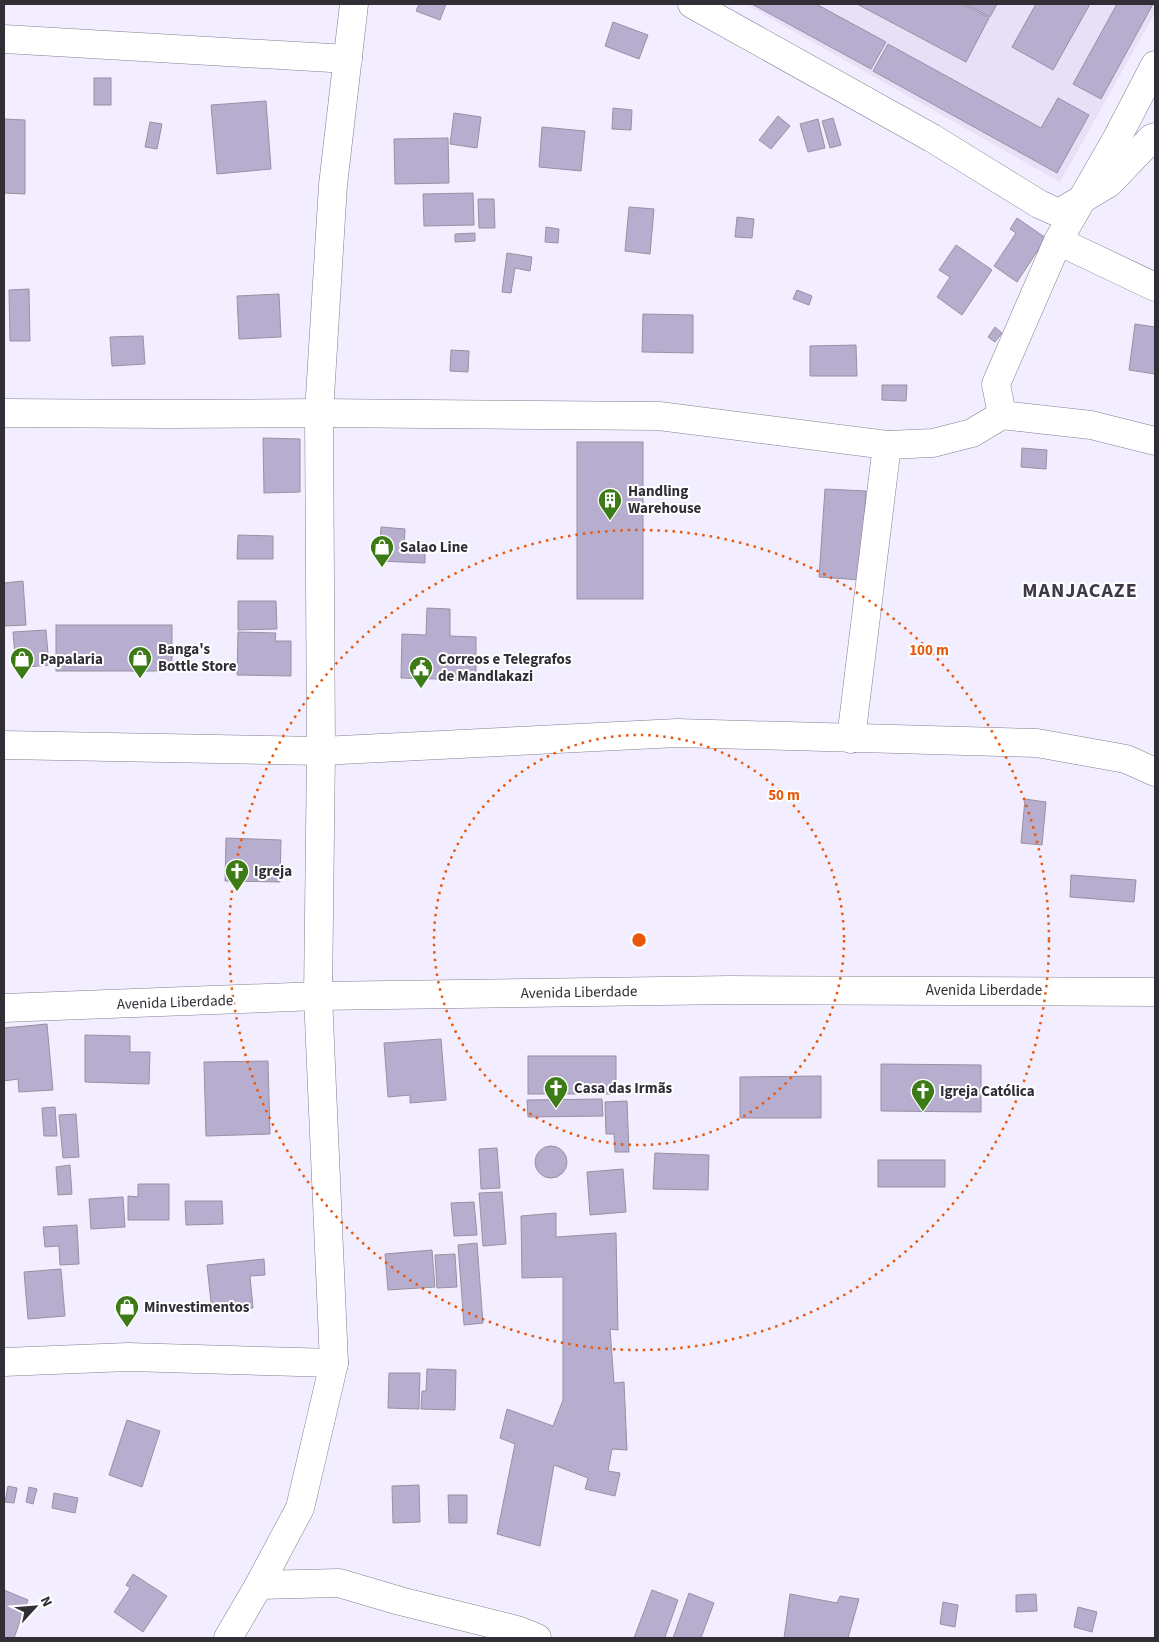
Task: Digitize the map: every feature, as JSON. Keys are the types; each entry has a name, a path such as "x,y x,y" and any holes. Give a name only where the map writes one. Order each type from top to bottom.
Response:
{"street":[{"path":"228,1638 300,1508 334,1364 318,996 321,751 318,413 333,185 354,4"},
{"path":"692,4 932,138 1039,204 1059,213 1109,183 1155,137"},
{"path":"4,39 348,59"},
{"path":"1002,415 996,384 1058,241 1116,140 1155,65"},
{"path":"1058,241 1155,287"},
{"path":"4,413 660,416 887,445 933,443 972,433 1002,415 1091,425 1155,441"},
{"path":"851,739 887,445"},
{"path":"4,745 321,751 677,733 1037,743 1126,759 1155,772"},
{"name":"Avenida Liberdade","path":"4,1008 318,996 730,990 1155,992"},
{"path":"4,1362 128,1357 334,1364"},
{"path":"259,1585 340,1583 400,1601 517,1630 537,1638"}],"shaded area":[{"path":"745,4 1155,4 1155,13 1060,182"}],"building":[{"path":"419,4 446,4 440,20 416,11"},
{"path":"752,4 816,4 886,42 871,69"},
{"path":"857,4 963,4 989,18 966,62"},
{"path":"966,4 997,4 990,17"},
{"path":"1036,4 1090,4 1053,70 1012,47"},
{"path":"1117,4 1153,4 1101,99 1073,84"},
{"path":"613,22 648,35 639,59 605,46"},
{"path":"888,44 1041,128 1058,98 1089,115 1057,173 873,71"},
{"path":"94,78 111,78 111,105 94,105"},
{"path":"266,101 271,169 217,174 211,105"},
{"path":"613,108 632,110 631,130 612,129"},
{"path":"454,113 481,117 477,148 450,144"},
{"path":"778,116 790,126 771,149 759,140"},
{"path":"833,118 841,145 830,148 822,121"},
{"path":"4,119 25,120 25,194 4,193"},
{"path":"818,119 825,148 808,152 800,124"},
{"path":"150,122 162,124 157,149 145,147"},
{"path":"542,127 585,131 581,171 539,167"},
{"path":"448,138 449,183 395,184 394,139"},
{"path":"473,193 474,225 424,226 423,194"},
{"path":"478,199 494,199 495,228 479,228"},
{"path":"629,207 654,209 650,254 625,251"},
{"path":"737,217 754,219 752,238 735,237"},
{"path":"1017,218 1046,238 1017,282 994,266 1016,233 1010,229"},
{"path":"546,227 559,229 558,243 545,242"},
{"path":"475,233 475,241 455,242 455,234"},
{"path":"956,245 992,270 962,315 937,297 950,277 939,270"},
{"path":"507,253 532,257 530,271 515,268 511,293 502,292"},
{"path":"29,289 30,341 10,341 9,290"},
{"path":"797,290 812,296 809,305 793,299"},
{"path":"279,294 281,337 239,339 237,296"},
{"path":"643,314 693,315 693,353 642,352"},
{"path":"1135,324 1155,327 1155,374 1129,370"},
{"path":"995,327 1002,333 995,342 988,337"},
{"path":"143,336 145,364 112,366 110,337"},
{"path":"856,345 857,376 810,376 810,346"},
{"path":"451,350 469,351 468,372 450,371"},
{"path":"882,385 907,385 906,401 882,400"},
{"path":"263,438 300,439 300,492 264,493"},
{"name":"Handling Warehouse","path":"577,442 643,442 643,599 577,599"},
{"path":"1022,448 1047,450 1046,469 1021,467"},
{"path":"825,489 866,491 861,580 819,577"},
{"path":"381,527 405,529 404,548 425,549 425,563 379,561"},
{"path":"238,535 273,536 273,559 237,559"},
{"path":"23,581 26,625 4,626 4,583"},
{"path":"238,601 276,601 277,629 238,630"},
{"path":"427,608 450,609 450,636 476,637 476,680 401,678 402,634 426,635"},
{"path":"56,625 172,625 172,671 56,671"},
{"path":"46,630 49,665 16,668 13,632"},
{"path":"238,632 276,633 275,641 291,641 291,676 237,675"},
{"path":"1025,799 1046,802 1042,845 1021,843"},
{"path":"226,838 281,840 280,882 225,881"},
{"path":"1071,875 1136,880 1134,902 1070,897"},
{"path":"47,1024 53,1090 19,1092 18,1079 4,1081 4,1028"},
{"path":"85,1035 130,1036 130,1052 150,1052 149,1084 85,1082"},
{"path":"441,1039 446,1100 410,1103 410,1095 388,1097 384,1043"},
{"path":"528,1056 616,1056 616,1094 528,1094"},
{"path":"268,1061 270,1134 206,1136 204,1062"},
{"path":"881,1064 981,1065 981,1112 881,1111"},
{"path":"821,1076 821,1118 740,1118 740,1077"},
{"path":"602,1099 603,1116 528,1117 527,1100"},
{"path":"627,1101 629,1152 615,1152 614,1134 606,1134 605,1102"},
{"path":"55,1107 57,1136 44,1136 42,1108"},
{"path":"76,1114 79,1157 63,1158 59,1115"},
{"path":"551,1146 557,1147 562,1151 566,1156 566,1168 562,1173 557,1177 551,1178 545,1177 540,1173 536,1168 535,1162 536,1156 540,1151 545,1147"},
{"path":"497,1148 500,1188 481,1189 479,1149"},
{"path":"655,1153 709,1155 708,1190 653,1189"},
{"path":"878,1160 945,1160 945,1187 878,1187"},
{"path":"70,1165 72,1194 58,1195 56,1167"},
{"path":"623,1169 626,1212 590,1215 587,1172"},
{"path":"138,1184 169,1184 169,1220 128,1220 128,1196 138,1197"},
{"path":"502,1192 506,1244 483,1246 479,1193"},
{"path":"123,1197 125,1227 91,1229 89,1199"},
{"path":"185,1201 222,1201 223,1224 186,1225"},
{"path":"474,1202 477,1235 454,1236 451,1203"},
{"path":"556,1213 556,1237 616,1233 618,1330 610,1329 614,1383 624,1382 627,1450 612,1449 608,1471 620,1473 615,1496 585,1489 588,1478 554,1465 540,1546 497,1534 515,1444 500,1438 507,1409 553,1426 563,1400 563,1277 522,1278 521,1216"},
{"path":"77,1225 79,1264 60,1265 59,1246 45,1247 43,1227"},
{"path":"477,1243 483,1323 464,1325 458,1245"},
{"path":"432,1250 435,1287 388,1290 385,1254"},
{"path":"455,1254 457,1287 437,1288 435,1255"},
{"path":"264,1259 265,1275 250,1276 253,1308 212,1312 207,1265"},
{"path":"61,1269 65,1316 28,1319 24,1272"},
{"path":"427,1369 456,1370 455,1410 421,1409 422,1391 426,1391"},
{"path":"389,1373 420,1373 419,1409 388,1408"},
{"path":"127,1420 160,1431 142,1487 109,1475"},
{"path":"419,1485 420,1522 393,1523 392,1486"},
{"path":"8,1486 17,1488 14,1503 5,1502"},
{"path":"29,1487 37,1489 33,1504 26,1502"},
{"path":"54,1493 78,1498 75,1513 52,1508"},
{"path":"448,1495 467,1495 467,1523 449,1523"},
{"path":"133,1574 167,1596 143,1632 114,1612 130,1588 126,1585"},
{"path":"4,1590 28,1600 14,1638 4,1638"},
{"path":"652,1590 678,1600 665,1637 669,1638 634,1638"},
{"path":"689,1593 714,1603 701,1638 673,1638"},
{"path":"790,1594 837,1603 840,1596 859,1599 848,1638 784,1638"},
{"path":"1036,1594 1037,1611 1016,1612 1016,1595"},
{"path":"943,1602 958,1605 955,1627 940,1624"},
{"path":"1078,1607 1097,1612 1092,1632 1074,1627"}],"place":[{"name":"Handling Warehouse","path":"610,521"},
{"name":"Salao Line","path":"382,568"},
{"name":"Banga's Bottle Store","path":"140,679"},
{"name":"Papalaria","path":"22,680"},
{"name":"Correos e Telegrafos de Mandlakazi","path":"421,689"},
{"name":"Igreja","path":"237,892"},
{"name":"Casa das Irmãs","path":"556,1109"},
{"name":"Igreja Católica","path":"923,1112"},
{"name":"Minvestimentos","path":"127,1328"}],"district":[{"name":"MANJACAZE","path":"1080,590"}]}
